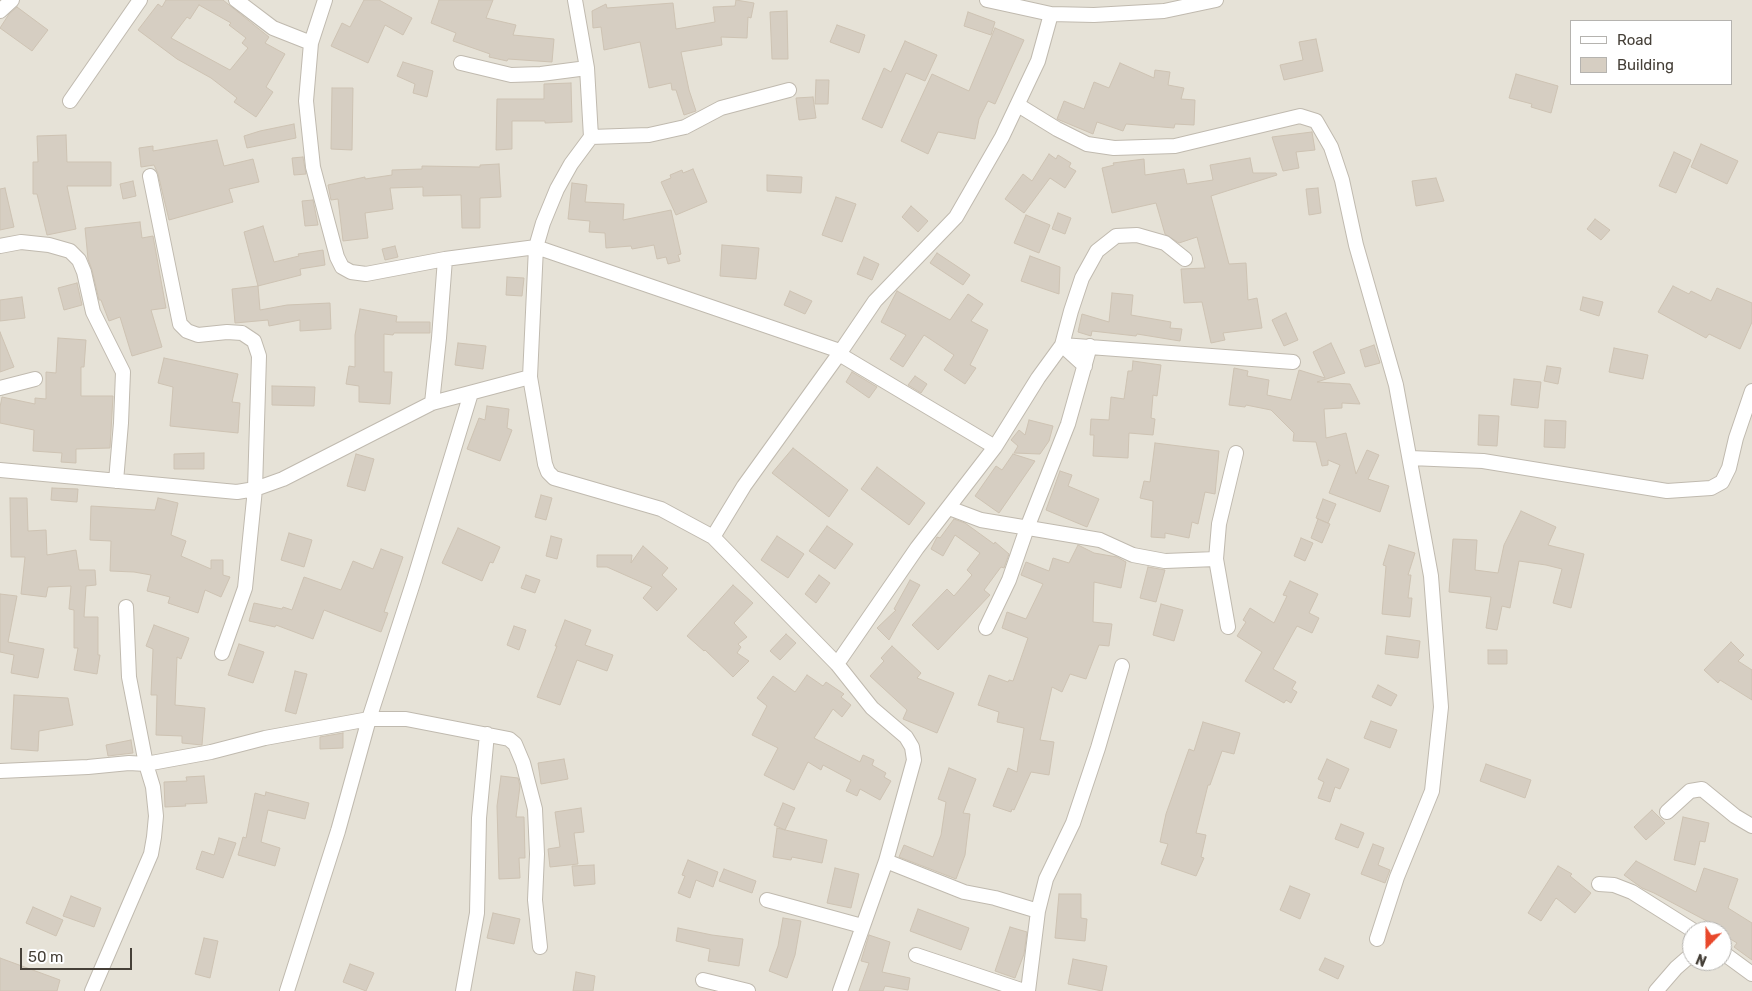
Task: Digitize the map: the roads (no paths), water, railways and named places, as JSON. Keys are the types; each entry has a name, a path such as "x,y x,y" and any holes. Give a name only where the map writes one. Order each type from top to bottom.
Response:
{"street":[{"path":"0,11 12,0"},
{"path":"70,101 140,0"},
{"path":"236,0 274,28 311,43"},
{"path":"325,0 311,43 306,102 312,167 337,257 342,267 351,272 366,274 444,259 536,248 840,353 994,447"},
{"path":"575,0 587,68 590,137 571,164 557,189 543,223 536,248 530,377 545,464 548,472 554,478 661,509 713,537 837,664 872,708 906,736 912,747 914,760 886,861 840,991"},
{"path":"988,0 1051,14 1094,15 1164,11 1183,3 1216,0"},
{"path":"713,537 744,486 875,301 956,217 1018,105 1038,61 1051,14"},
{"path":"461,63 511,75 541,74 587,68"},
{"path":"590,137 649,135 685,126 721,108 789,90"},
{"path":"1018,105 1057,129 1087,144 1114,148 1175,146 1300,116 1316,121 1331,147 1342,180 1356,245 1396,385 1431,576 1441,707 1432,791 1397,877 1377,939"},
{"path":"150,176 180,324 187,331 198,335 227,332 242,333 254,341 259,356 255,489 245,588 222,653"},
{"path":"837,664 918,548 994,447 1062,344 1070,311 1082,278 1097,251 1116,236 1137,235 1165,243 1185,259"},
{"path":"0,246 21,242 49,245 70,251 79,260 84,272 93,312 123,372 116,481"},
{"path":"432,403 439,338 444,259"},
{"path":"1062,344 1293,362"},
{"path":"1062,344 1085,366"},
{"path":"986,628 1009,580 1027,528 1068,424 1090,346"},
{"path":"0,470 237,492 255,489 282,479 432,403 530,377"},
{"path":"0,388 35,379"},
{"path":"1410,458 1483,461 1667,492 1711,488 1722,482 1729,468 1736,438 1752,391"},
{"path":"287,991 338,831 369,719 471,393"},
{"path":"1228,626 1216,559 1219,524 1236,453"},
{"path":"949,508 981,520 1100,540 1133,555 1166,561 1216,559"},
{"path":"92,991 151,854 156,816 153,787 146,764 129,678 126,607"},
{"path":"1028,991 1038,911 1046,880 1073,824 1122,666"},
{"path":"0,771 129,763 146,764 211,752 265,738 369,719 406,719 509,739 515,744 523,763 535,810 537,854 536,900 540,947"},
{"path":"464,991 477,913 479,818 487,734"},
{"path":"1667,812 1690,790 1702,789 1735,816 1752,826"},
{"path":"886,861 964,892 995,898 1038,911"},
{"path":"1599,884 1614,885 1632,892 1682,924"},
{"path":"767,900 862,926"},
{"path":"916,955 1024,991"},
{"path":"1732,959 1752,974"},
{"path":"1656,991 1682,962"},
{"path":"703,980 748,991"}]}
